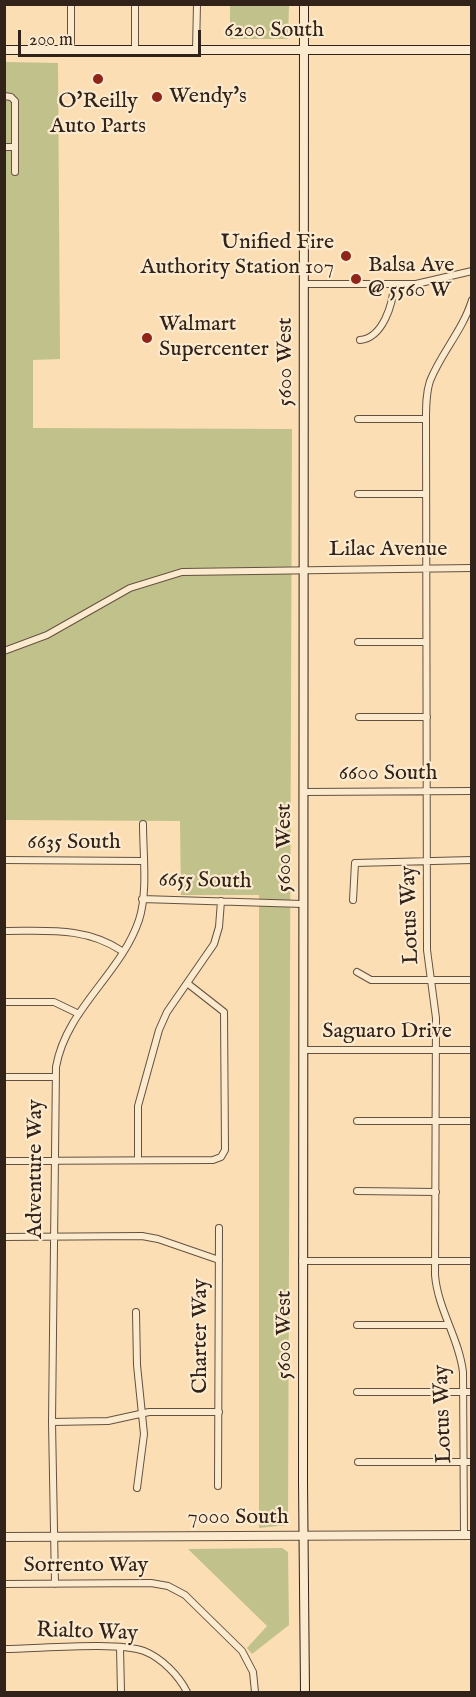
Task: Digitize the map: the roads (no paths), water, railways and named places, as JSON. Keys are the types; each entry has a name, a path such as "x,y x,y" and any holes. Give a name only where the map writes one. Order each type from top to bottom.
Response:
{"main road":[{"name":"5600 West","path":"304,4 303,1536 305,1692"},
{"name":"6200 South","path":"4,50 471,50"}],"street":[{"path":"71,4 71,50"},
{"path":"135,4 135,50"},
{"path":"196,4 196,50"},
{"path":"4,96 15,98 15,172"},
{"path":"4,147 15,147"},
{"path":"304,284 423,283 471,271"},
{"path":"360,340 370,338 377,331 392,304 394,284"},
{"name":"Lotus Way","path":"468,1535 468,1392 462,1359 437,1292 436,1050 432,980 427,950 426,419 427,394 432,377 465,318 471,300"},
{"path":"358,420 426,419"},
{"path":"358,494 426,494"},
{"name":"Lilac Avenue","path":"4,651 38,640 121,592 159,577 205,569 471,568"},
{"path":"358,642 426,642"},
{"path":"359,717 427,717"},
{"name":"6600 South","path":"304,792 471,791"},
{"name":"Adventure Way","path":"55,1584 52,1422 55,1077 62,1045 79,1014 136,927 142,899 143,824"},
{"name":"6635 South","path":"4,860 143,861"},
{"path":"353,900 355,863 471,860"},
{"name":"6655 South","path":"142,899 303,904"},
{"path":"138,1160 138,1106 163,1020 216,939 221,901"},
{"path":"7,931 78,932 98,937 122,951"},
{"path":"357,972 371,980 471,980"},
{"path":"4,1161 213,1160 221,1157 225,1150 224,1012 187,983"},
{"path":"4,1002 54,1002 79,1014"},
{"name":"Saguaro Drive","path":"303,1050 471,1050"},
{"path":"4,1077 55,1077"},
{"path":"357,1121 471,1122"},
{"path":"357,1191 436,1192"},
{"name":"Charter Way","path":"218,1486 219,1228"},
{"path":"4,1236 150,1237 219,1260"},
{"path":"303,1261 471,1261"},
{"path":"136,1312 137,1365 144,1437 137,1488"},
{"path":"357,1325 449,1325"},
{"path":"357,1392 468,1392"},
{"path":"52,1422 111,1421 142,1412 219,1412"},
{"path":"358,1462 468,1462"},
{"name":"7000 South","path":"4,1537 468,1535"},
{"name":"Sorrento Way","path":"4,1584 151,1583 177,1590 242,1651 253,1672 255,1692"},
{"path":"120,1648 121,1692"},
{"name":"Rialto Way","path":"4,1649 135,1649 155,1657 178,1678 187,1692"}],"place":[{"name":"O'Reilly Auto Parts","path":"98,79"},
{"name":"Wendy's","path":"157,97"},
{"name":"Unified Fire Authority Station 107","path":"346,256"},
{"name":"Balsa Ave @ 5560 W","path":"356,279"},
{"name":"Walmart Supercenter","path":"147,338"}]}
